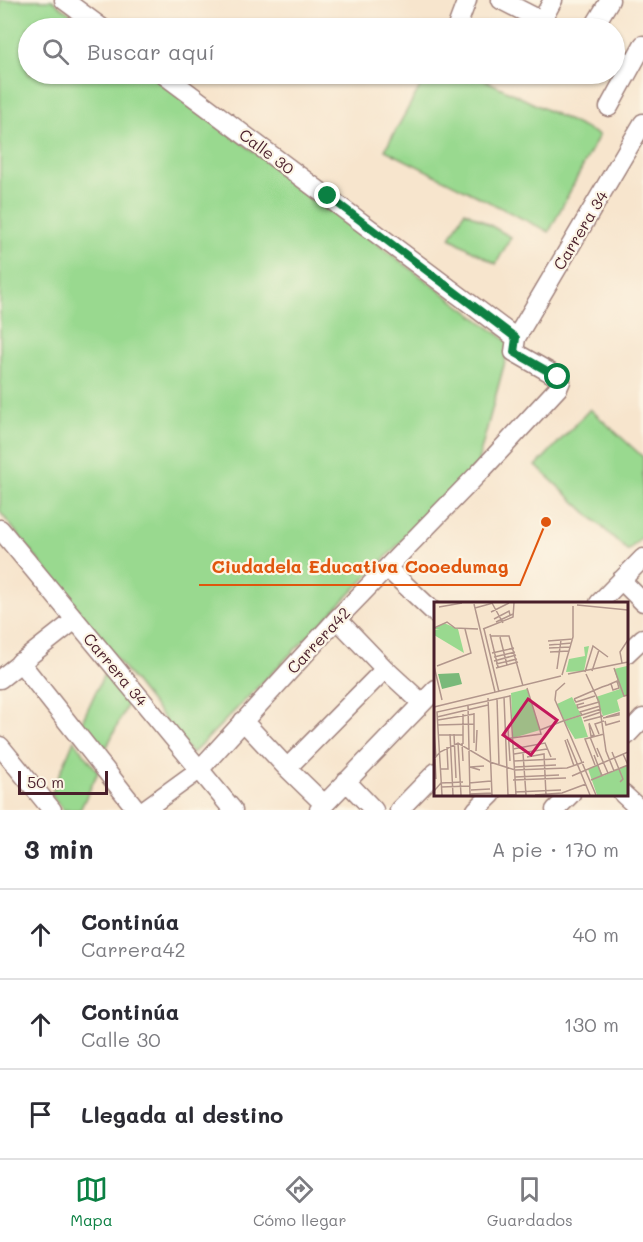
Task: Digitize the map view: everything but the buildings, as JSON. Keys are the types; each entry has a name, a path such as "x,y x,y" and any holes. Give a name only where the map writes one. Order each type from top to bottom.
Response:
{"street":[{"path":"64,0 88,18"},
{"path":"460,18 467,0"},
{"path":"549,18 553,0"},
{"path":"599,18 610,0"},
{"path":"513,3 537,18"},
{"path":"625,78 643,45"},
{"path":"625,61 632,65"},
{"name":"Calle 30","path":"176,84 516,338"},
{"path":"609,107 622,84"},
{"name":"Carrera 34","path":"516,338 643,123"},
{"name":"Carrera42","path":"144,810 199,770 337,618 558,388 561,381 558,377 514,352 516,338"},
{"name":"Carrera 34","path":"0,529 232,810"},
{"path":"600,602 643,558"},
{"path":"387,568 434,612"},
{"path":"621,580 643,602"},
{"path":"337,618 385,669 422,703"},
{"path":"0,679 75,620"},
{"path":"628,653 643,638"},
{"path":"20,662 137,810"},
{"path":"287,768 385,669"},
{"path":"243,721 322,807 434,691"},
{"path":"628,735 643,718"},
{"path":"0,746 52,810"},
{"path":"399,810 434,774"},
{"path":"346,781 374,810"},
{"path":"555,810 570,795"}],"green space":[{"path":"0,0 52,0 76,18 18,18 18,84 163,84 510,343 477,465 192,754 0,512"},
{"path":"421,84 493,84 599,135 549,232 385,150"},
{"path":"465,211 511,237 496,264 450,238"},
{"path":"590,409 643,457 643,536 628,551 536,466"},
{"path":"104,674 128,703 103,755 80,726"},
{"path":"74,740 98,772 80,810 63,810 51,795"}],"place":[{"name":"Ciudadela Educativa Cooedumag","path":"546,522"}],"route":[{"path":"328,196 516,338 514,352 558,377"}]}
